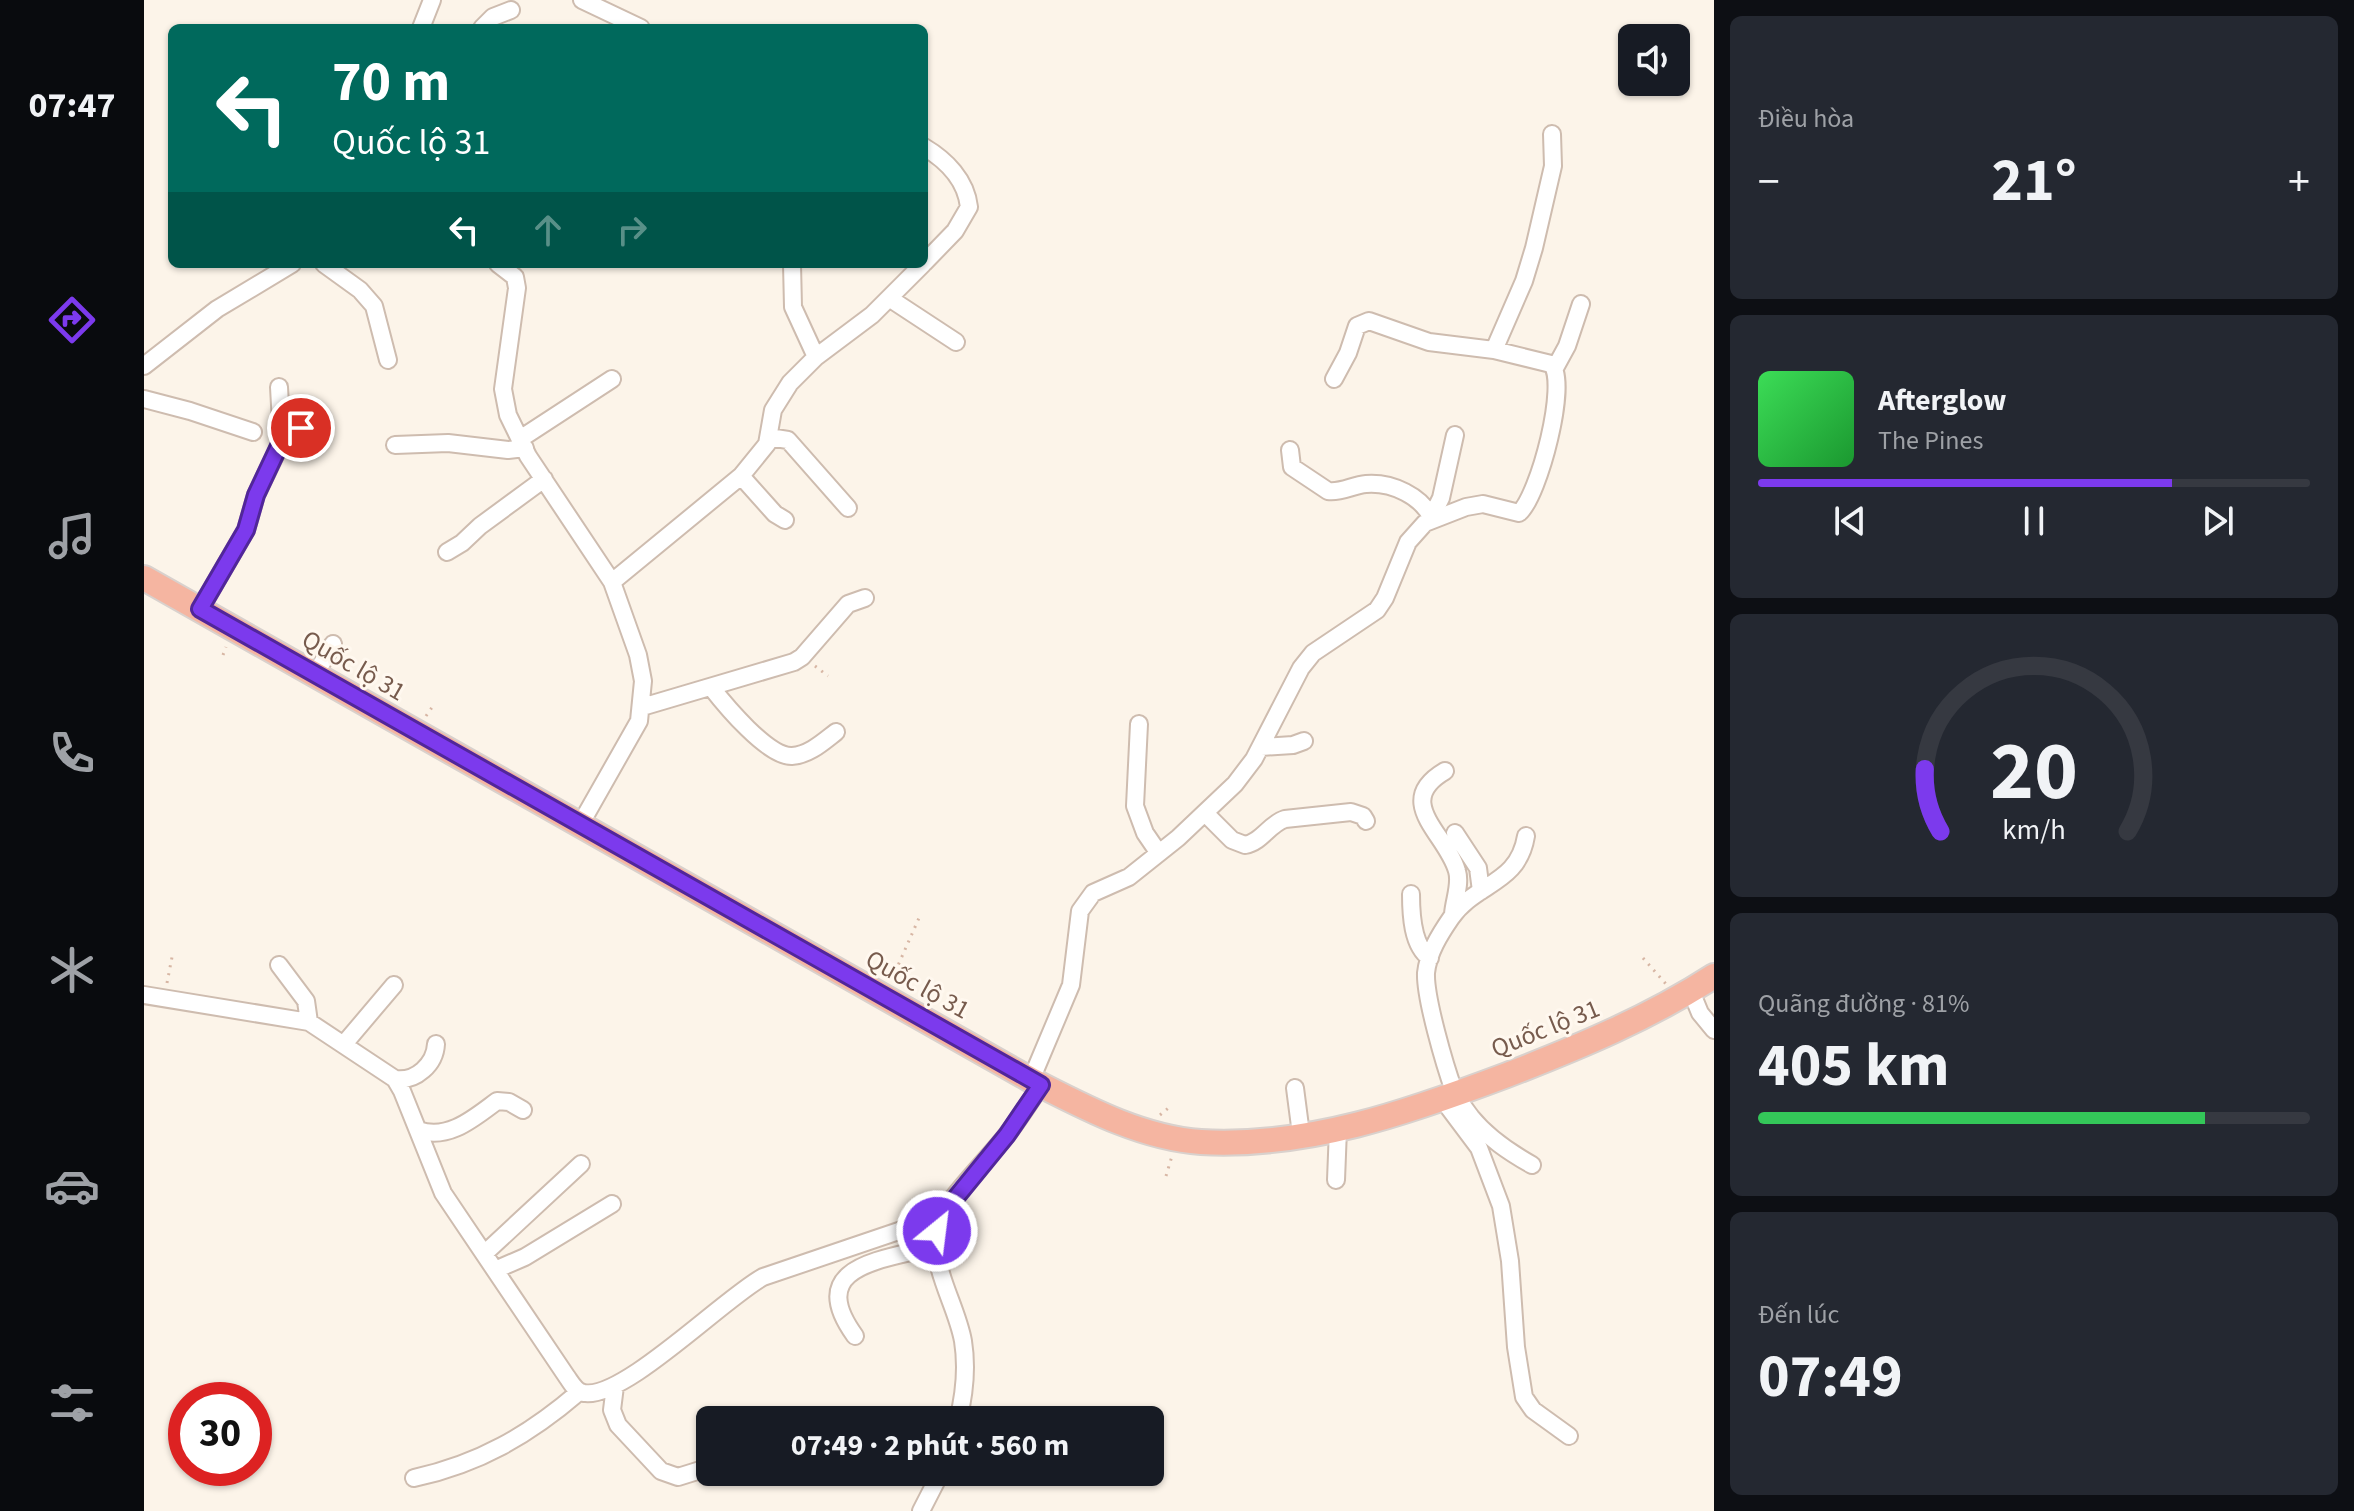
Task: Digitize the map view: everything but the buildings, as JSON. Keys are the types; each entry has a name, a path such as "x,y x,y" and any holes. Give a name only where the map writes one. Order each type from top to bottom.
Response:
{"highway":[{"name":"Quốc lộ 31","path":"144,578 1036,1083 1107,1117 1152,1133 1199,1142 1260,1141 1385,1118 1557,1056 1683,996 1714,976"}],"street":[{"path":"423,24 432,0"},
{"path":"582,0 633,24"},
{"path":"486,24 493,17 511,10"},
{"path":"1494,350 1524,281 1534,248 1553,166 1552,134"},
{"path":"928,150 950,167 964,187 969,207 955,231 928,256"},
{"path":"144,366 217,309 285,268"},
{"path":"330,268 360,290 374,306 388,360"},
{"path":"503,268 515,277 517,288 503,389 508,415 522,444 612,582 638,655 643,681 642,707 632,737 580,825"},
{"path":"792,268 793,307 816,357"},
{"path":"612,582 741,476 759,457 769,437 777,402 816,357 872,315 915,268"},
{"path":"889,298 956,342"},
{"path":"960,1406 963,1341 940,1272 936,1246 940,1217 1007,1135 1036,1083 1071,985 1080,911 1093,893 1129,877 1205,813 1247,770 1301,668 1313,653 1377,610 1416,531 1432,518 1466,507 1483,504 1519,513 1523,509 1538,480 1548,445 1555,368 1567,346 1581,304"},
{"path":"1334,379 1348,353 1357,326 1364,322 1380,324 1429,342 1543,360 1555,368"},
{"path":"395,445 448,443 508,450 522,444 612,379"},
{"path":"279,387 282,441"},
{"path":"144,399 253,432"},
{"path":"200,609 246,530 256,495 282,441 297,429 312,430"},
{"path":"1432,518 1441,498 1455,435"},
{"path":"769,437 788,440 848,508"},
{"path":"1290,450 1292,467 1328,491 1364,484 1391,487 1418,500 1432,518"},
{"path":"741,476 775,514 785,520"},
{"path":"447,552 544,479"},
{"path":"642,707 794,662 802,657 848,604 865,598"},
{"path":"315,675 333,644"},
{"path":"711,687 743,723 777,751 788,756 809,751 836,732"},
{"path":"1139,724 1135,806 1145,833 1158,852"},
{"path":"1261,747 1293,745 1304,741"},
{"path":"1445,771 1431,779 1422,797 1431,827 1458,873 1453,914"},
{"path":"1205,813 1232,840 1245,845 1257,841 1278,821 1285,819 1351,812 1363,816 1366,821"},
{"path":"1455,833 1478,868 1481,891"},
{"path":"1526,836 1521,858 1453,914 1434,944 1426,972 1449,1097 1479,1148 1501,1206 1524,1397 1533,1410 1569,1436"},
{"path":"1411,894 1416,939 1420,950 1430,958"},
{"path":"279,965 306,1001 309,1022"},
{"path":"344,1044 394,985"},
{"path":"144,995 309,1022 395,1079 443,1193 579,1392 592,1394 615,1386 741,1290 763,1277 940,1217"},
{"path":"1683,996 1714,1030"},
{"path":"395,1079 409,1079 424,1069 434,1055 436,1044"},
{"path":"1295,1088 1301,1134"},
{"path":"1449,1097 1503,1148 1532,1165"},
{"path":"418,1130 430,1134 445,1133 479,1116 497,1101 509,1102 523,1110"},
{"path":"1336,1180 1338,1129"},
{"path":"484,1254 581,1164"},
{"path":"495,1270 525,1257 612,1204"},
{"path":"855,1336 844,1318 837,1294 842,1279 851,1271 867,1265 936,1246"},
{"path":"615,1386 612,1410 618,1425 661,1471 678,1477 696,1471"},
{"path":"414,1478 445,1471 491,1452 544,1421 579,1392"},
{"path":"921,1511 934,1486"}],"path":[{"path":"884,997 919,918"},
{"path":"163,998 173,952"},
{"path":"1643,958 1668,987 1683,996"}],"route":[{"path":"301,428 280,444 256,495 246,530 200,609 1041,1085 1007,1135 940,1217 937,1231"}]}
